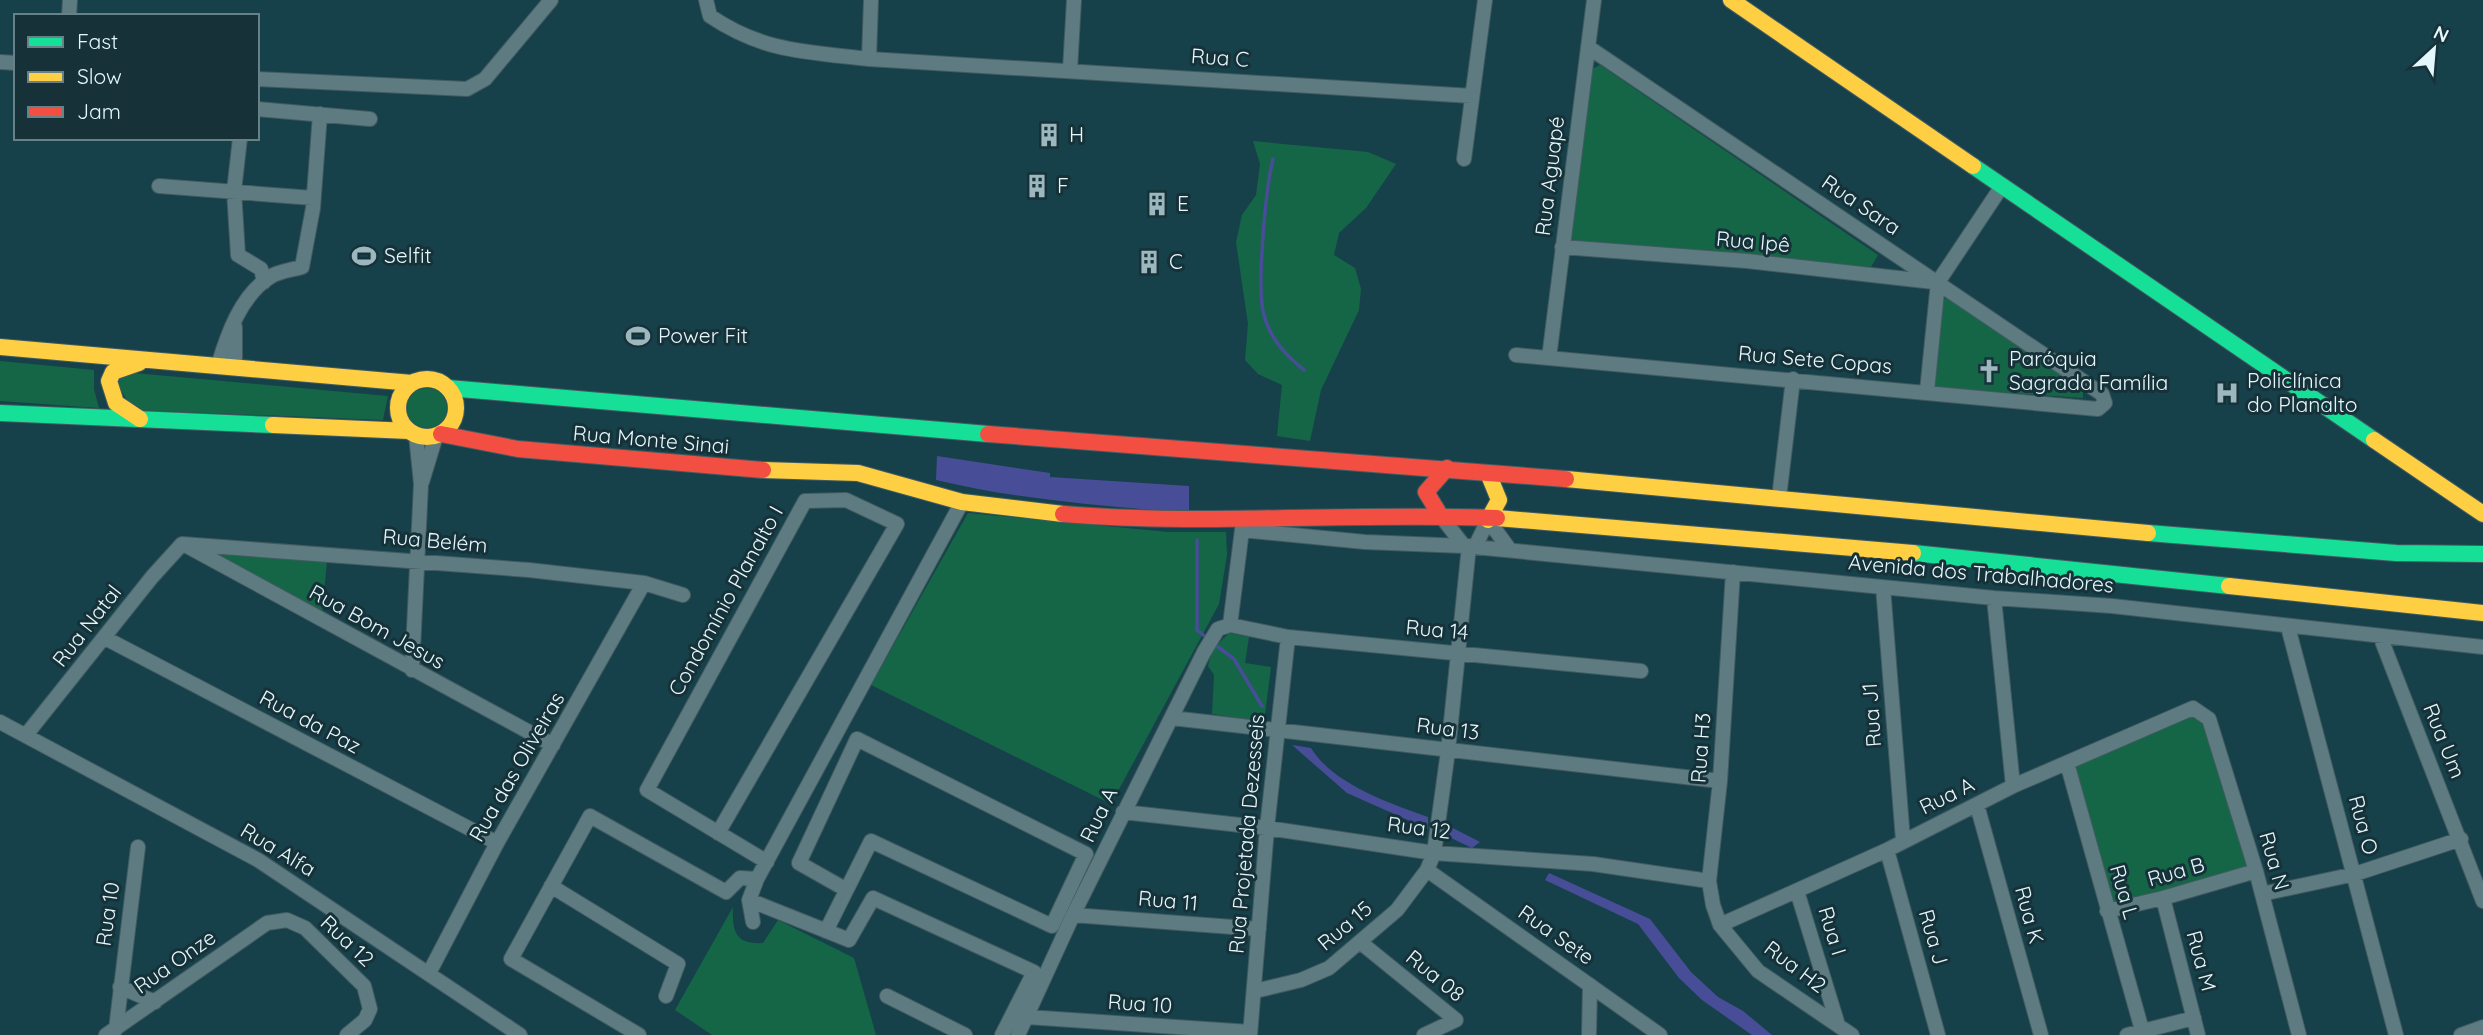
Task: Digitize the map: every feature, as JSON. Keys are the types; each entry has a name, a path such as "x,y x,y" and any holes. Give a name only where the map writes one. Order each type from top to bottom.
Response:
{"main road":[{"path":"1731,0 2480,512"},
{"path":"0,347 412,383 435,380 448,388 453,395 456,412 449,428 438,435 0,413"},
{"path":"142,420 116,403 109,381 113,372 120,368 151,360"},
{"path":"412,383 402,393 398,407 401,421 413,433"},
{"path":"448,388 1084,443 1447,468 2259,542 2396,553 2483,554"},
{"name":"Rua Monte Sinai","path":"438,435 518,449 712,468 858,473 962,502 1138,520 1243,524 1440,515"},
{"path":"1447,468 1426,492 1440,515 1851,546 2483,613"},
{"path":"1488,473 1499,498 1488,520"}],"street":[{"path":"259,79 467,89 485,79 551,0"},
{"name":"Rua C","path":"706,0 710,16 733,32 779,49 869,58 1472,96"},
{"path":"869,58 871,0"},
{"path":"1070,69 1074,0"},
{"path":"1464,159 1485,0 1473,0"},
{"name":"Rua Aguapé","path":"1549,358 1594,0"},
{"name":"Rua Sara","path":"1588,47 2102,394 2106,401"},
{"path":"259,109 370,119"},
{"path":"227,367 235,320 271,276 302,267 313,198 320,114"},
{"path":"240,140 234,191 238,255 261,269 264,282"},
{"path":"159,186 313,198"},
{"path":"1927,391 1938,282 2002,186"},
{"name":"Rua Ipê","path":"1562,247 1746,261 1938,282"},
{"name":"Rua Sete Copas","path":"1516,355 1927,391 2098,409 2106,401"},
{"path":"1779,498 1793,379"},
{"path":"412,670 421,484 413,433"},
{"path":"421,484 438,435"},
{"name":"Condomínio Planalto I","path":"718,833 897,524 846,500 805,500 647,790 718,833 767,862"},
{"path":"753,922 749,900 757,879 962,502"},
{"path":"1440,515 1469,546"},
{"path":"1448,751 1469,546 1488,520 1510,550"},
{"path":"1224,627 1243,524"},
{"name":"Avenida dos Trabalhadores","path":"1243,524 1365,542 1469,546 1994,598 2112,606 2483,647"},
{"name":"Rua Belém","path":"182,544 417,561 644,583 683,595"},
{"name":"Rua Natal","path":"26,735 152,577 182,544"},
{"name":"Rua Bom Jesus","path":"182,544 553,745"},
{"name":"Rua H3","path":"1720,925 1709,881 1720,781 1733,572"},
{"name":"Rua das Oliveiras","path":"429,973 497,844 644,583"},
{"name":"Rua J1","path":"1883,587 1903,840"},
{"path":"1994,598 2013,786"},
{"name":"Rua 14","path":"1224,627 1288,637 1641,671"},
{"name":"Rua A","path":"1018,1035 1123,812 1204,652 1224,627"},
{"name":"Rua O","path":"2288,627 2396,1035"},
{"name":"Rua Um","path":"2379,636 2461,839 2483,901"},
{"name":"Rua Projetada Dezesseis","path":"1250,1034 1276,731 1288,637"},
{"name":"Rua da Paz","path":"105,638 497,844"},
{"name":"Rua A","path":"1720,925 1887,850 2013,786 2193,708"},
{"name":"Rua N","path":"2193,708 2210,719 2256,870 2299,1035"},
{"name":"Rua 13","path":"1172,718 1720,781"},
{"name":"Rua Alfa","path":"0,722 258,860 520,1035"},
{"path":"826,931 871,841 1052,926 1086,854 857,739 799,863 845,889"},
{"name":"Rua 15","path":"1255,991 1301,980 1329,968 1397,909 1427,870 1434,853 1448,751"},
{"name":"Rua L","path":"2067,763 2142,1030"},
{"name":"Rua K","path":"1977,805 2041,1035"},
{"name":"Rua 12","path":"1123,812 1267,828 1434,853 1593,864 1709,881"},
{"path":"639,1035 511,959 590,817 726,892 740,878 757,879"},
{"path":"2262,894 2355,874 2461,839"},
{"name":"Rua 10","path":"111,1032 120,987 138,847"},
{"name":"Rua J","path":"1887,850 1938,1035"},
{"name":"Rua Sete","path":"1427,870 1660,1035"},
{"name":"Rua B","path":"2107,911 2163,898 2256,870"},
{"path":"551,887 678,964 666,996"},
{"name":"Rua I","path":"1797,891 1838,1025"},
{"path":"749,900 849,940 873,898 1034,972 1002,1035"},
{"name":"Rua M","path":"2163,898 2198,1035"},
{"name":"Rua 11","path":"1073,915 1259,929"},
{"name":"Rua 12","path":"267,923 287,920 305,928 364,986 370,1009 365,1020 347,1035"},
{"name":"Rua Onze","path":"111,1032 267,923"},
{"name":"Rua H2","path":"1720,925 1758,971 1852,1035"},
{"name":"Rua 08","path":"1360,942 1457,1020 1424,1035"},
{"path":"1589,1035 1590,985"},
{"path":"120,987 155,1002"},
{"path":"887,996 965,1035"},
{"name":"Rua 10","path":"1027,1017 1250,1034"},
{"path":"2127,1035 2194,1018"},
{"path":"2461,1035 2483,1027"}],"green space":[{"path":"1600,65 1878,255 1871,267 1568,240 1592,69"},
{"path":"1253,141 1368,152 1396,164 1366,208 1339,233 1334,255 1355,268 1361,289 1359,310 1321,390 1310,441 1277,436 1282,385 1258,374 1245,360 1248,324 1236,242 1242,215 1256,195 1260,164"},
{"path":"1947,298 2083,390 2083,398 1934,388 1942,300"},
{"path":"0,361 94,370 94,389 99,408 0,401"},
{"path":"123,372 388,396 383,420 133,410 116,382"},
{"path":"427,388 435,389 441,394 446,400 446,416 441,422 435,427 427,428 419,427 413,422 408,416 407,408 408,400 413,394 419,389"},
{"path":"968,513 1168,532 1226,532 1227,555 1219,604 1111,804 871,685"},
{"path":"206,553 327,561 322,615"},
{"path":"1229,633 1249,637 1245,663 1271,667 1264,722 1212,714 1214,675 1208,666 1212,650"},
{"path":"2187,715 2203,723 2250,869 2110,906 2073,766"},
{"path":"733,907 733,923 737,935 746,942 763,943 778,920 854,958 876,1035 712,1035 675,1010"}],"water":[{"path":"937,456 1050,473 1050,477 1189,486 1189,513 1030,497 936,480"},
{"path":"1292,745 1311,748 1333,772 1363,791 1428,817 1428,829 1347,793"},
{"path":"1447,825 1480,842 1472,848 1445,835"},
{"path":"1549,873 1650,919 1691,972 1718,997 1743,1011 1772,1035 1752,1035 1702,1000 1679,978 1638,924 1545,880"}],"waterway":[{"path":"1273,159 1263,238 1262,302 1267,324 1275,339 1304,370"},
{"path":"1197,540 1197,630 1207,638"},
{"path":"1213,643 1234,659 1262,706"}],"traffic: fast":[{"path":"1973,166 2374,440"},
{"path":"448,388 988,434"},
{"path":"0,413 273,425"},
{"path":"2148,533 2396,553 2483,554"},
{"path":"1913,553 2229,586"}],"traffic: slow":[{"path":"1731,0 1973,166"},
{"path":"0,347 412,383"},
{"path":"139,363 113,372 109,381 116,403 140,419"},
{"path":"421,379 433,379 448,387 456,402 456,408 456,414 448,429 433,437 421,437 406,429 398,414 398,402 406,387 421,379"},
{"path":"273,425 409,431"},
{"path":"2374,440 2483,514"},
{"path":"763,470 858,473 962,502 1063,514"},
{"path":"1488,473 1499,500 1488,520"},
{"path":"1566,479 2148,533"},
{"path":"1497,518 1913,553"},
{"path":"2229,586 2483,613"}],"traffic: jam":[{"path":"441,434 518,449 763,470"},
{"path":"988,434 1566,479"},
{"path":"1440,515 1426,492 1447,468"},
{"path":"1063,514 1171,519 1497,518"}],"place":[{"name":"H","path":"1049,135"},
{"name":"F","path":"1037,186"},
{"name":"E","path":"1157,204"},
{"name":"Selfit","path":"364,256"},
{"name":"C","path":"1149,262"},
{"name":"Power Fit","path":"638,336"},
{"name":"Paróquia Sagrada Família","path":"1989,371"},
{"name":"Policlínica do Planalto","path":"2227,393"}]}
